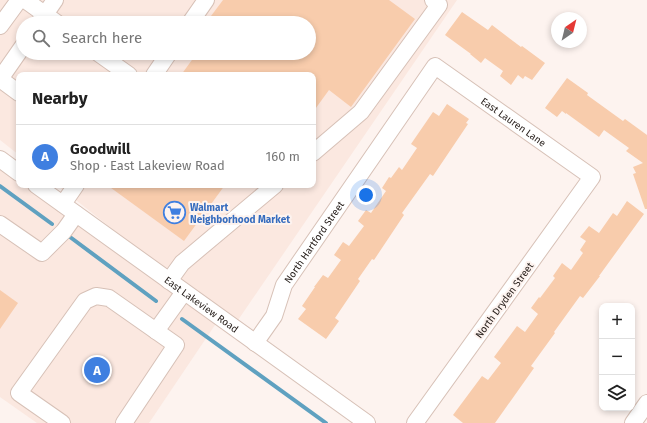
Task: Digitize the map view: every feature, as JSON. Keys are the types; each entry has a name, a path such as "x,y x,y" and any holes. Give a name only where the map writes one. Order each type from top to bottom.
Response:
{"street":[{"path":"2,20 19,0"},
{"path":"25,0 43,16"},
{"path":"48,16 54,0"},
{"path":"195,16 206,0"},
{"path":"316,150 361,112 439,4 433,0"},
{"path":"16,56 0,80 16,91"},
{"path":"108,60 125,72"},
{"path":"156,72 164,60"},
{"name":"East Lauren Lane","path":"435,66 592,178"},
{"name":"North Hartford Street","path":"255,343 274,316 284,286 435,66"},
{"path":"0,159 16,171"},
{"name":"North Dryden Street","path":"415,423 592,178"},
{"name":"East Lakeview Road","path":"40,188 366,423"},
{"path":"63,204 74,188"},
{"path":"169,281 182,263 271,188"},
{"path":"0,224 42,253 64,231 76,214"},
{"path":"156,331 184,292"},
{"path":"62,423 19,393 85,301 96,296 109,298 176,345 124,423"},
{"path":"633,423 647,403"}],"shaded area":[{"path":"0,0 457,0 234,326 61,188 316,188 316,72 16,72 16,153 0,140"},
{"path":"0,164 16,176 16,188 33,188 219,319 149,423 37,423 0,397"}],"building":[{"path":"223,0 389,0 415,19 351,107 329,90 316,108 316,72 183,72 192,60 316,60 316,16 211,16"},
{"path":"462,12 488,30 492,25 545,63 532,80 525,76 523,79 518,75 511,85 500,76 503,71 485,58 481,63 445,35"},
{"path":"567,78 588,93 587,95 623,121 625,119 647,135 647,209 645,209 633,174 636,173 633,167 643,163 626,151 629,148 604,130 599,137 566,113 562,111 557,117 545,108"},
{"path":"447,104 469,119 466,123 468,124 433,176 430,174 402,213 404,215 374,260 372,259 358,279 360,281 335,318 339,321 326,339 298,319 306,309 302,306 323,275 328,278 341,260 334,255 343,242 349,246 364,226 358,221 366,210 371,213 386,191 382,188 389,177 391,178 399,167 402,170 417,148 411,144 433,112 439,116"},
{"name":"Walmart Neighborhood Market","path":"111,188 223,188 184,241"},
{"path":"627,201 644,214 600,276 583,298 580,296 554,332 555,333 531,366 534,368 495,423 463,423 453,415 482,376 488,380 501,363 494,357 517,326 525,332 538,314 531,308 555,278 553,276 562,263 571,270 583,253 580,250 586,241 580,237 589,226 599,233 613,213 617,216"},
{"path":"0,290 18,303 0,329"}],"waterway":[{"path":"0,186 52,224"},
{"path":"70,237 156,301"},
{"path":"182,319 326,423"}],"place":[{"name":"Walmart Neighborhood Market","path":"175,213"},
{"name":"Goodwill","path":"97,370"}]}
